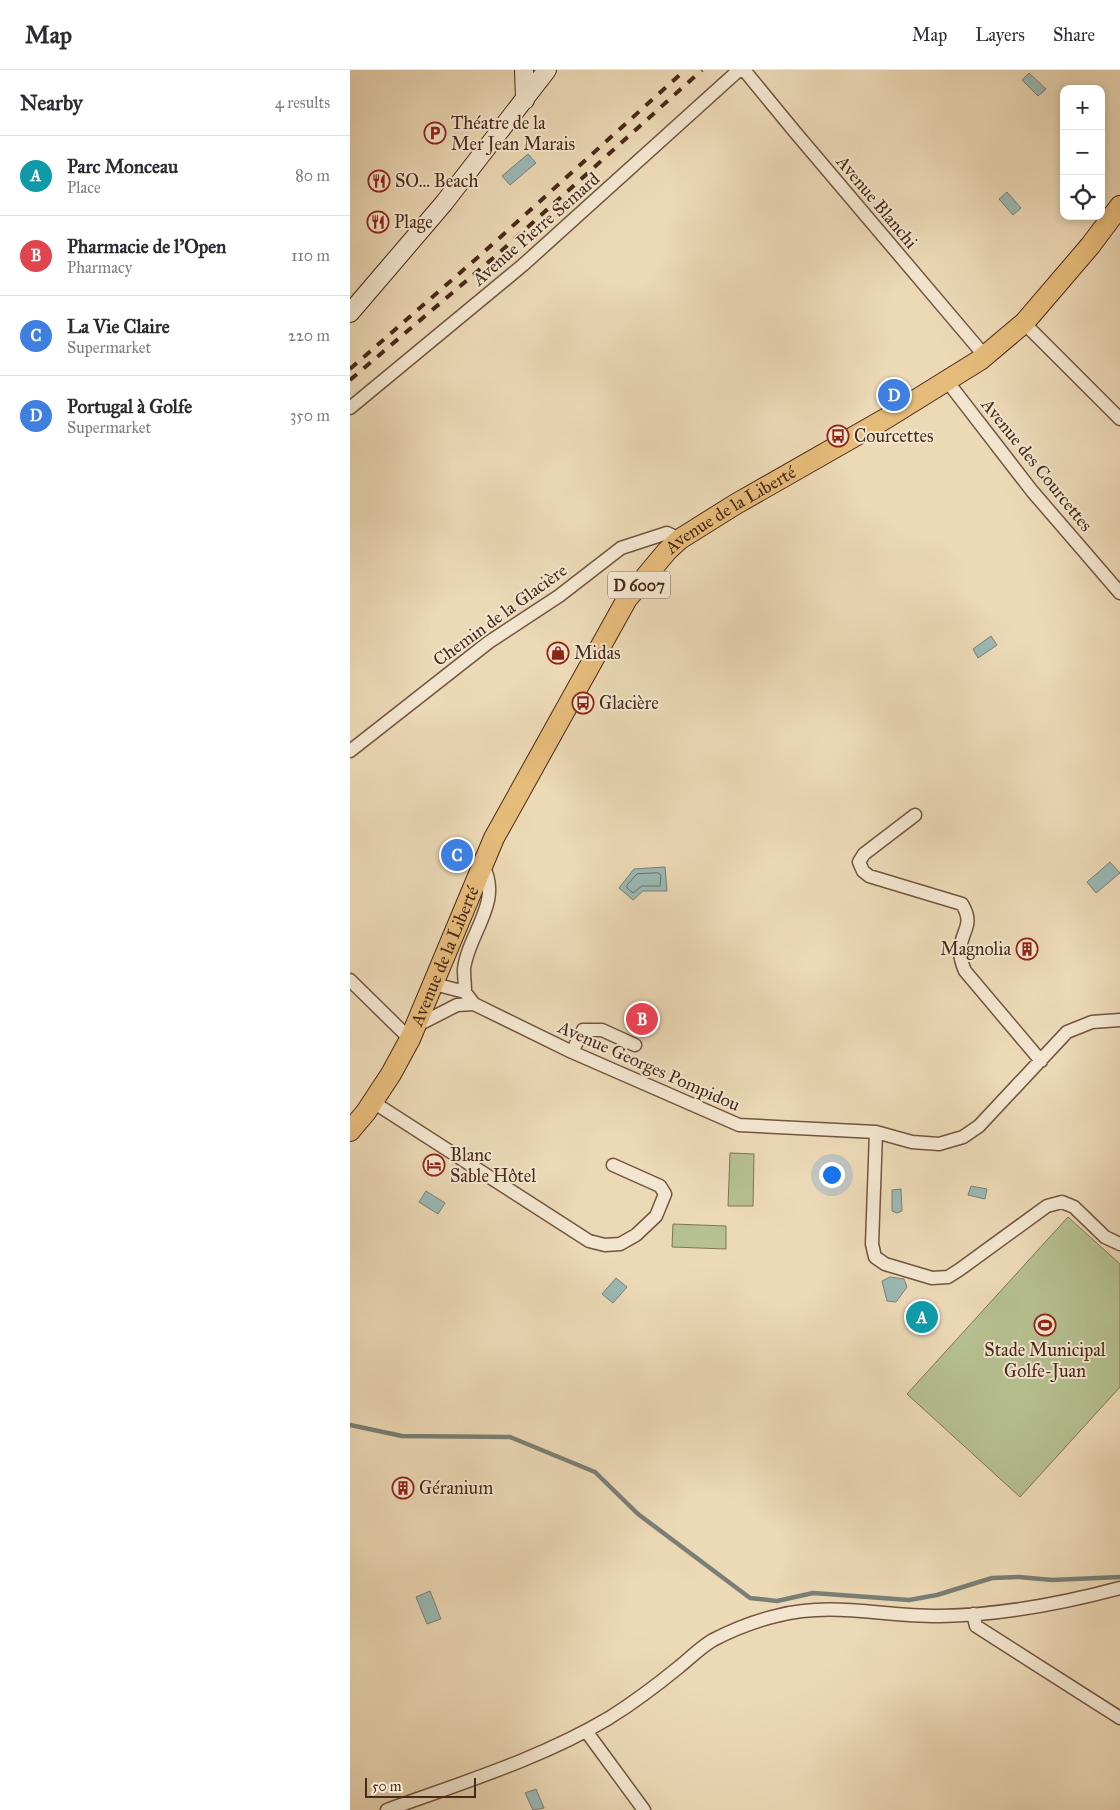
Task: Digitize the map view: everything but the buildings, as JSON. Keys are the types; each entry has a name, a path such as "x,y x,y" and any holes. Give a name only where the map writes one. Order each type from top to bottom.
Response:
{"main road":[{"path":"524,70 525,100"},
{"path":"350,313 444,203 547,70"},
{"name":"Avenue de la Liberté","path":"350,1131 391,1074 413,1032 494,838 627,599 667,551 680,539 736,504 855,437 947,381 984,355 1024,323 1090,246 1120,206"}],"street":[{"name":"Avenue Pierre Semard","path":"350,408 523,265 739,70"},
{"name":"Avenue Blanchi","path":"744,70 984,355"},
{"path":"1024,323 1120,419"},
{"name":"Avenue des Courcettes","path":"947,381 1032,491 1120,593"},
{"name":"Chemin de la Glacière","path":"350,750 489,642 559,596 621,548 667,533 680,539"},
{"path":"914,815 864,854 859,862 862,872 869,876 962,904 968,913 968,925 960,949 960,960 965,970 1041,1060"},
{"path":"434,984 465,992 464,968 489,894 488,876 483,866"},
{"path":"350,980 413,1032"},
{"path":"434,984 457,1005"},
{"name":"Avenue Georges Pompidou","path":"465,992 474,1004 572,1052 739,1125 876,1132 912,1142 940,1144 963,1137 979,1126 1067,1032 1092,1022 1120,1020"},
{"name":"Avenue Georges Pompidou","path":"413,1032 457,1005 474,1004"},
{"path":"572,1052 583,1030 602,1030 635,1045"},
{"path":"372,1102 589,1242 605,1246 620,1244 636,1235 656,1216 664,1194 660,1186 613,1165"},
{"path":"876,1132 872,1244 875,1257 885,1264 932,1278 948,1277 1047,1206 1062,1202 1074,1208 1105,1237 1120,1244"},
{"path":"386,1810 544,1750 586,1731 656,1685 712,1641 738,1629 775,1616 830,1609 940,1616 973,1614 1094,1595 1120,1588"},
{"path":"973,1614 976,1626 1120,1718"},
{"path":"586,1731 644,1810"}],"green space":[{"path":"730,1153 754,1154 753,1206 728,1206"},
{"name":"Stade Municipal Golfe-Juan","path":"1068,1217 1120,1264 1120,1387 1020,1497 907,1394"},
{"path":"673,1224 726,1226 726,1249 672,1247"}],"water":[{"path":"1029,73 1046,89 1038,96 1022,80"},
{"path":"528,154 536,163 510,185 502,176"},
{"path":"1007,192 1021,208 1013,215 999,199"},
{"path":"991,636 997,645 978,658 973,649"},
{"path":"1110,862 1120,873 1096,893 1087,882"},
{"path":"665,867 667,891 643,891 633,900 619,888 634,869"},
{"path":"971,1186 987,1189 985,1199 968,1195"},
{"path":"901,1189 902,1211 897,1213 892,1211 892,1190"},
{"path":"426,1191 445,1203 438,1214 419,1202"},
{"path":"890,1277 904,1279 907,1287 896,1302 887,1301 882,1281"},
{"path":"616,1278 627,1287 613,1303 602,1294"},
{"path":"430,1591 441,1619 427,1624 416,1597"},
{"path":"536,1789 544,1808 533,1810 525,1793"}],"waterway":[{"path":"350,1425 402,1436 510,1437 595,1472 638,1514 750,1598 777,1601 813,1593 909,1600 937,1595 992,1578 1019,1577 1052,1580 1120,1577"}],"railway":[{"path":"350,369 485,251 685,70"},
{"path":"350,380 499,253 702,70"}],"place":[{"name":"Théatre de la Mer Jean Marais","path":"435,133"},
{"name":"SO... Beach","path":"379,181"},
{"name":"Plage","path":"378,222"},
{"name":"Portugal à Golfe","path":"894,395"},
{"name":"Courcettes","path":"838,436"},
{"name":"Midas","path":"558,653"},
{"name":"Glacière","path":"583,703"},
{"name":"La Vie Claire","path":"457,855"},
{"name":"Magnolia","path":"1027,949"},
{"name":"Pharmacie de l'Open","path":"642,1019"},
{"name":"Blanc Sable Hôtel","path":"434,1165"},
{"name":"Parc Monceau","path":"922,1317"},
{"name":"Stade Municipal Golfe-Juan","path":"1045,1325"},
{"name":"Géranium","path":"403,1488"}]}
